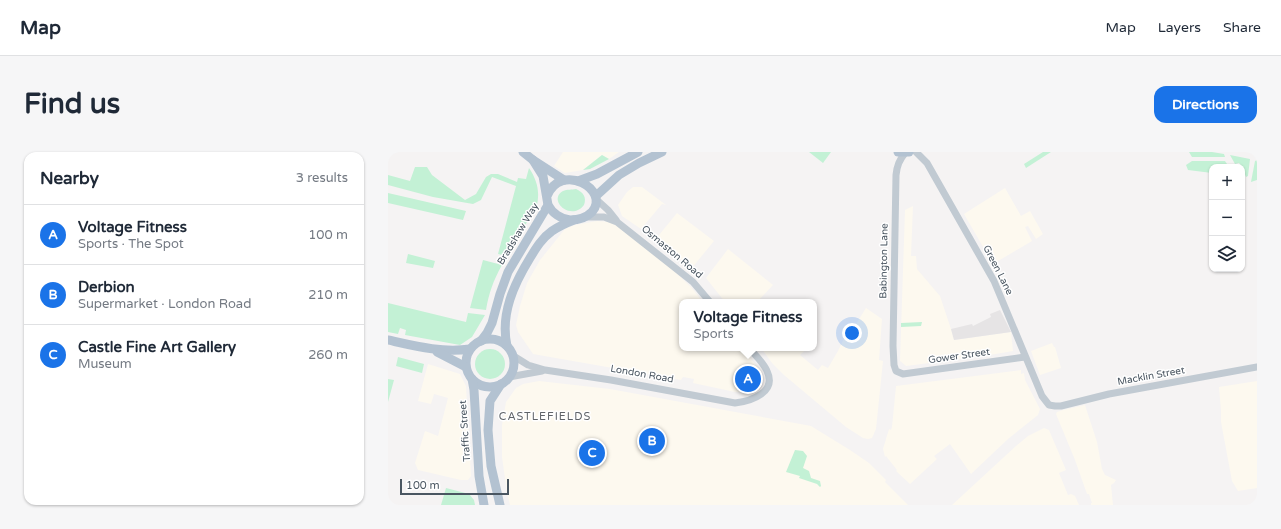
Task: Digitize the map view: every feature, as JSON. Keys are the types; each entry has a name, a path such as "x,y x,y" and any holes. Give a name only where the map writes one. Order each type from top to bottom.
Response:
{"main road":[{"path":"523,152 564,180"},
{"path":"548,200 553,186 564,180 578,180 597,174 638,152"},
{"path":"596,198 619,175 662,152"},
{"path":"898,152 909,152"},
{"path":"533,160 543,176 552,212 567,220 575,220"},
{"path":"506,346 504,331 506,316 513,290 522,271 538,245 560,226 586,217 597,205 596,198 589,187 578,180"},
{"name":"Bradshaw Way","path":"481,341 487,334 492,324 508,272 548,200"},
{"path":"500,505 491,466 488,430 490,401 501,384 509,377 513,366 512,355 506,346 498,340 489,339 475,344 470,349 466,357 467,371 472,379 478,384 486,387 494,387 501,384"},
{"path":"388,340 430,349 470,349"},
{"path":"430,349 449,357 466,367"},
{"name":"Traffic Street","path":"472,379 474,390 479,476 484,505"}],"street":[{"name":"Babington Lane","path":"896,371 893,356 897,166 906,152"},
{"name":"Green Lane","path":"916,152 928,163 994,281 1042,396 1049,405"},
{"name":"Osmaston Road","path":"596,198 617,222 693,282 707,299"},
{"name":"Osmaston Road","path":"586,217 604,217 617,222"},
{"name":"London Road","path":"512,355 531,366 545,370 605,379 735,403 753,399 760,395 766,389 769,381 767,371 752,351"},
{"name":"Gower Street","path":"896,371 903,374 1025,357"},
{"name":"Macklin Street","path":"1049,405 1061,406 1109,394 1257,367"},
{"name":"London Road","path":"509,377 545,370"}],"shaded area":[{"path":"563,152 619,152 609,159 602,155 583,170 565,173 554,166"},
{"path":"633,187 642,187 666,205 662,204 641,229 622,216 618,205 627,192"},
{"path":"1005,188 1021,216 1030,211 1043,234 1036,239 1028,226 1025,227 1032,241 993,264 964,214"},
{"path":"913,206 911,256 916,256 917,269 940,296 954,340 1011,332 1013,351 906,366 900,361 905,210"},
{"path":"677,213 714,241 692,268 655,240"},
{"path":"597,221 608,222 618,226 671,268 691,287 701,299 679,299 679,351 744,351 762,374 762,383 757,389 735,392 693,383 694,379 683,377 681,380 533,354 518,332 516,325 527,283 540,260 565,229 575,225"},
{"path":"728,249 773,285 760,299 723,299 706,278"},
{"path":"866,308 882,319 879,360 883,361 876,429 872,438 868,439 863,438 846,427 784,375 772,363 763,351 804,351 800,355 818,370 822,365 828,368 848,330 856,324"},
{"path":"1000,310 1011,332 954,340 951,329 972,324 973,326 991,317 990,314"},
{"path":"1052,343 1055,347 1061,368 1040,375 1031,351"},
{"path":"428,364 460,374 466,386 471,476 468,480 461,480 418,470 415,463 425,431 438,436 448,398 434,394 431,404 418,401"},
{"path":"1021,370 1021,374 1024,373 1025,380 1040,409 1038,415 1008,439 971,474 950,444 934,456 937,459 910,484 896,471 897,470 886,456 885,457 883,449 889,429 891,430 892,427 896,386"},
{"path":"539,381 610,389 811,426 869,463 886,480 885,482 908,505 510,505 502,457 502,425 506,402 516,388 523,384"},
{"path":"1257,381 1257,488 1238,491 1232,481 1221,422 1219,387"},
{"path":"1085,405 1097,442 1102,469 1105,475 1116,480 1111,485 1113,505 1091,505 1092,503 1089,494 1087,494 1056,414 1057,412 1063,410"},
{"path":"1044,428 1049,430 1066,470 1059,473 1068,495 1071,494 1075,496 1079,505 952,505 1016,446 1028,436"}],"green space":[{"path":"809,152 831,152 823,163"},
{"path":"1043,152 1051,152 1026,168 1024,164"},
{"path":"1189,152 1212,152 1224,154 1225,157 1192,157"},
{"path":"602,155 609,159 590,169 583,170"},
{"path":"1230,155 1250,159 1248,176 1246,177 1245,174 1245,164 1235,164"},
{"path":"1257,160 1257,180 1251,182 1255,161"},
{"path":"1192,161 1225,161 1227,164 1209,164 1209,173 1188,170 1186,165"},
{"path":"415,167 427,167 432,175 465,200 476,194 486,177 491,174 498,174 517,182 518,178 526,179 529,168 537,186 537,205 507,256 498,254 516,186 492,177 481,200 473,204 433,197 388,185 388,175 410,181"},
{"path":"576,189 584,195 584,205 579,210 573,211 563,208 559,204 559,195 565,190"},
{"path":"388,193 466,211 463,220 388,203"},
{"path":"408,254 435,261 433,268 406,263"},
{"path":"483,260 502,265 496,276 488,298 486,310 470,308"},
{"path":"388,303 466,322 468,313 485,315 472,337 460,345 405,335 406,330 400,328 398,334 388,332"},
{"path":"922,322 921,326 901,327 901,323"},
{"path":"490,349 496,350 504,358 504,370 496,378 490,379 484,378 476,370 475,364 476,358 484,350"},
{"path":"398,357 424,364 422,373 396,366"},
{"path":"388,379 394,380 388,402"},
{"path":"795,450 803,451 807,456 803,468 809,471 811,478 820,481 820,487 817,484 799,478 800,476 786,472"},
{"path":"446,488 469,494 474,500 475,505 441,505"}],"place":[{"name":"Voltage Fitness","path":"748,379"},
{"name":"Derbion","path":"652,441"},
{"name":"Castle Fine Art Gallery","path":"592,453"}],"district":[{"name":"CASTLEFIELDS","path":"545,416"}]}
